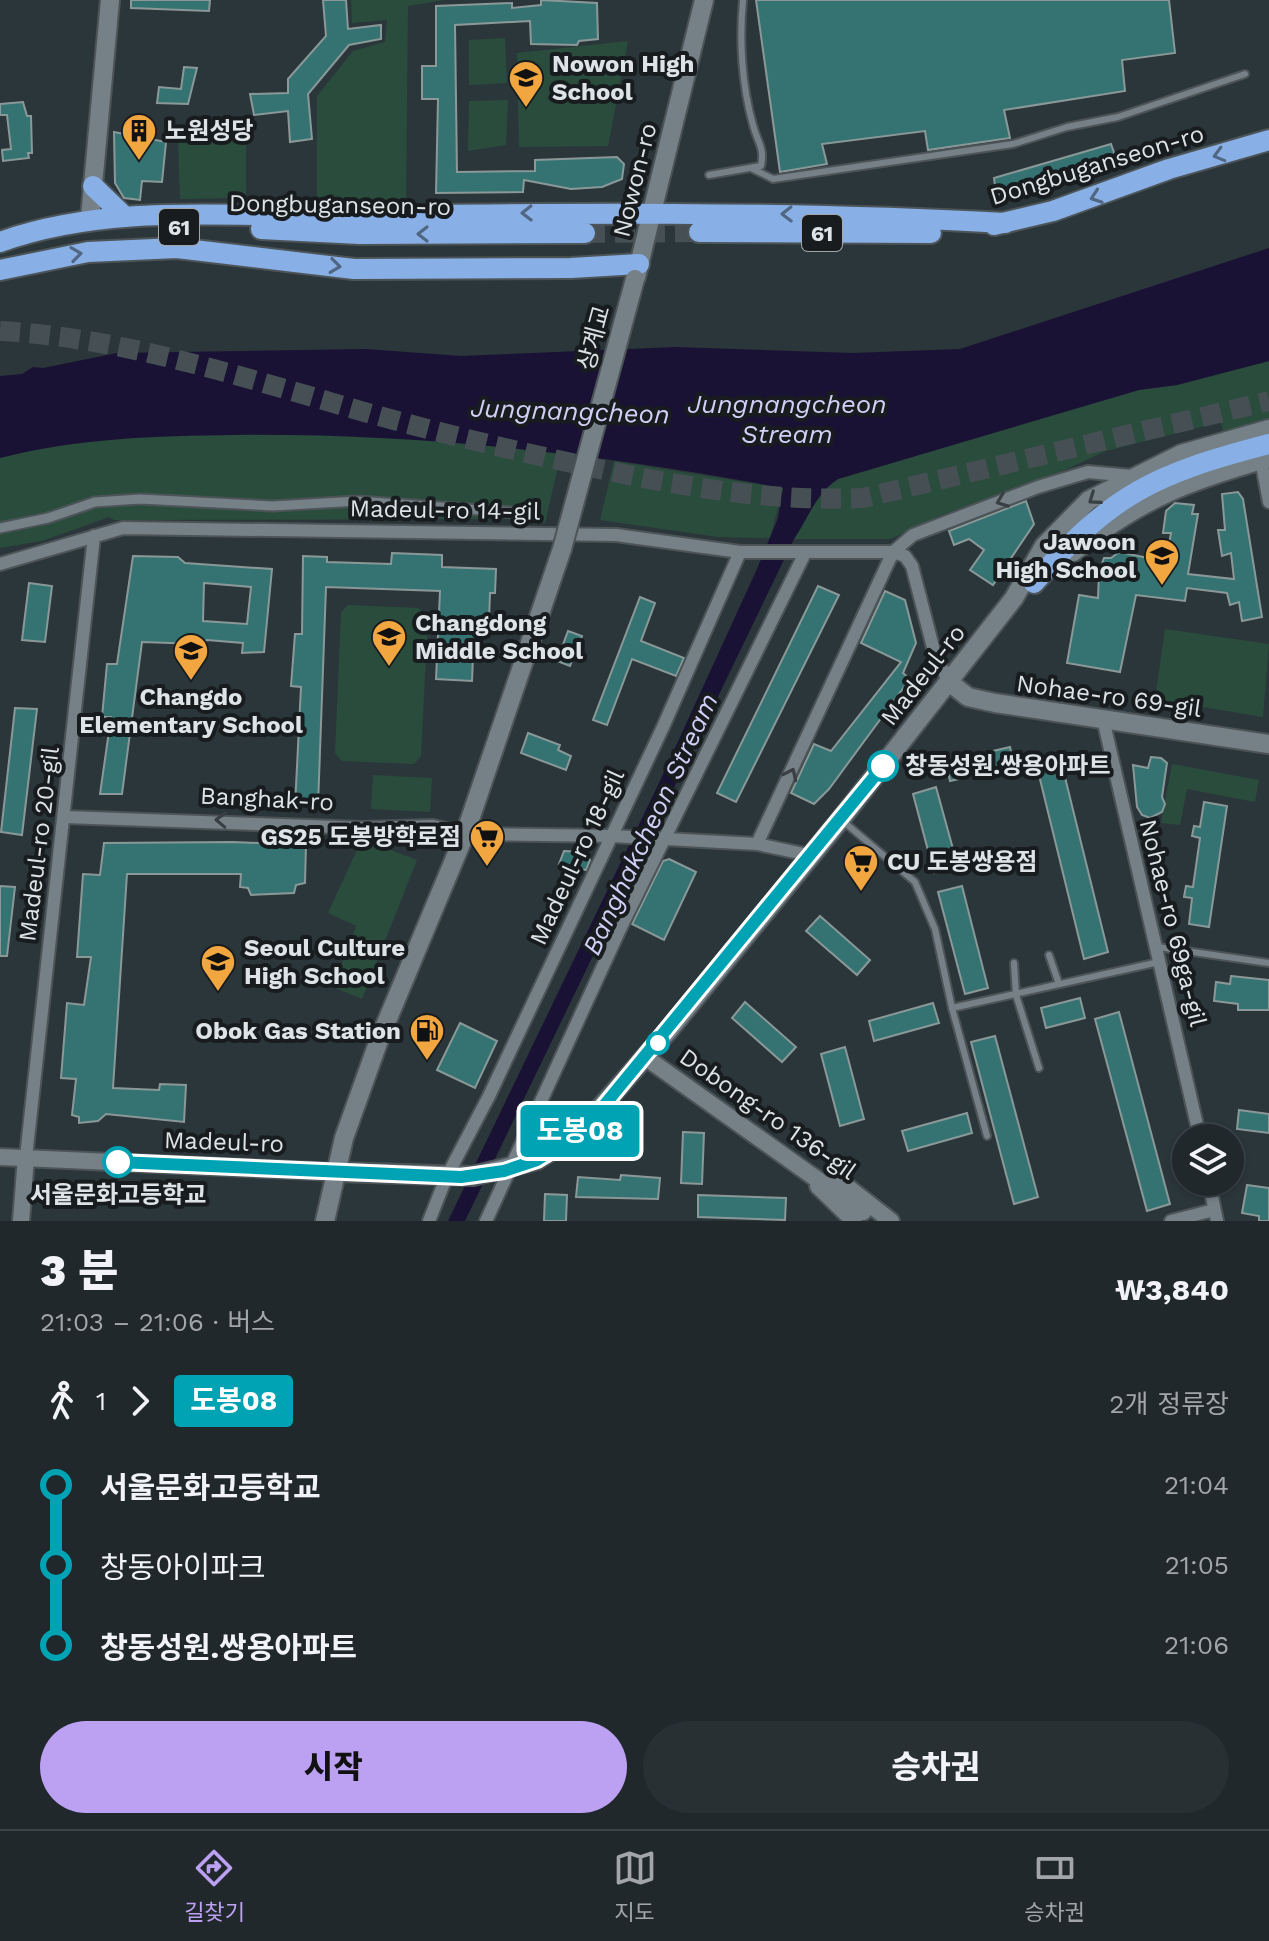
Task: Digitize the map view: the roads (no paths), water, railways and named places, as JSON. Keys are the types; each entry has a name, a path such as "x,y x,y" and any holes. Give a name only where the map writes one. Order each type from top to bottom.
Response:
{"highway":[{"name":"Dongbuganseon-ro","path":"699,232 894,234 945,232 1005,223 1269,140"},
{"path":"93,186 106,203 124,216"},
{"path":"0,242 60,223 124,216 652,211 1005,223"},
{"name":"Dongbuganseon-ro","path":"0,250 61,235 141,226 360,234 585,233"},
{"path":"0,270 88,252 177,248 354,269 571,268 637,271"},
{"path":"1034,583 1076,535 1135,490 1177,471 1266,454"}],"main road":[{"path":"90,218 110,0"},
{"name":"Nowon-ro","path":"637,271 704,0"},
{"name":"상계교","path":"465,834 562,549 637,271"},
{"name":"Madeul-ro","path":"335,1172 454,1178 508,1170 537,1160 578,1133 645,1057 841,819 1014,598 1044,546 1089,500 1131,476 1181,454 1269,429"},
{"name":"Madeul-ro","path":"1014,598 1034,583"},
{"name":"Nohae-ro 69-gil","path":"949,682 968,697 1269,744"},
{"path":"325,1221 335,1172 379,1040 465,834"}],"street":[{"path":"1266,454 1269,502"},
{"path":"757,844 893,552 913,535 1038,487 1088,472 1131,476"},
{"path":"0,528 48,518 95,502 140,499 273,506 358,501 522,513"},
{"name":"Madeul-ro 14-gil","path":"0,564 123,528 616,535 740,552 893,552"},
{"name":"Madeul-ro 20-gil","path":"26,1157 94,536"},
{"name":"Madeul-ro 18-gil","path":"454,1178 489,1096 616,836 740,552"},
{"path":"893,552 905,556 912,566 935,655 949,682"},
{"path":"486,1221 621,927 802,553"},
{"name":"Nohae-ro 69ga-gil","path":"1103,719 1197,1124"},
{"name":"Banghak-ro","path":"65,817 363,828 433,826 465,834 664,839"},
{"path":"664,839 757,844 809,855"},
{"name":"Dobong-ro 136-gil","path":"645,1057 812,1174 858,1216"},
{"name":"Madeul-ro","path":"0,1157 335,1172"},
{"path":"21,1221 26,1157"},
{"path":"812,1174 831,1175 864,1197 891,1221"},
{"path":"429,1221 454,1178"},
{"path":"1171,1221 1215,1215"}],"lane":[{"path":"709,175 761,166 764,151 753,126 740,33 743,0"},
{"path":"751,168 773,179 1013,144 1067,127 1118,117 1245,74"},
{"path":"841,819 915,882 935,929 952,1008 987,1136"},
{"path":"1156,947 1269,963"},
{"path":"1049,955 1059,984"},
{"path":"952,1008 1159,962"},
{"path":"1014,963 1016,995 1039,1068"}],"water":[{"name":"Jungnangcheon Stream","path":"1269,248 1269,361 1177,385 1139,390 838,479 824,491 794,539 465,1221 448,1221 659,783 757,569 778,518 783,488 646,465 510,448 303,435 145,437 58,446 0,458 0,376 22,374 33,367 43,368 117,353 366,349 461,356 676,347 853,353 960,349"}],"tunnel":[{"path":"585,233 699,232"},
{"path":"0,331 84,340 167,357 360,411 612,472 754,495 826,499 863,498 1269,401"}],"place":[{"name":"Nowon High School","path":"526,109"},
{"name":"노원성당","path":"139,162"},
{"name":"Jawoon High School","path":"1162,587"},
{"name":"Changdong Middle School","path":"389,668"},
{"name":"Changdo Elementary School","path":"191,682"},
{"name":"창동성원.쌍용아파트","path":"883,766"},
{"name":"GS25 도봉방학로점","path":"487,868"},
{"name":"CU 도봉쌍용점","path":"861,893"},
{"name":"Seoul Culture High School","path":"218,993"},
{"name":"Obok Gas Station","path":"427,1062"},
{"name":"서울문화고등학교","path":"118,1162"}],"water label":[{"name":"Jungnangcheon","path":"570,411"},
{"name":"Banghakcheon Stream","path":"650,824"}]}
